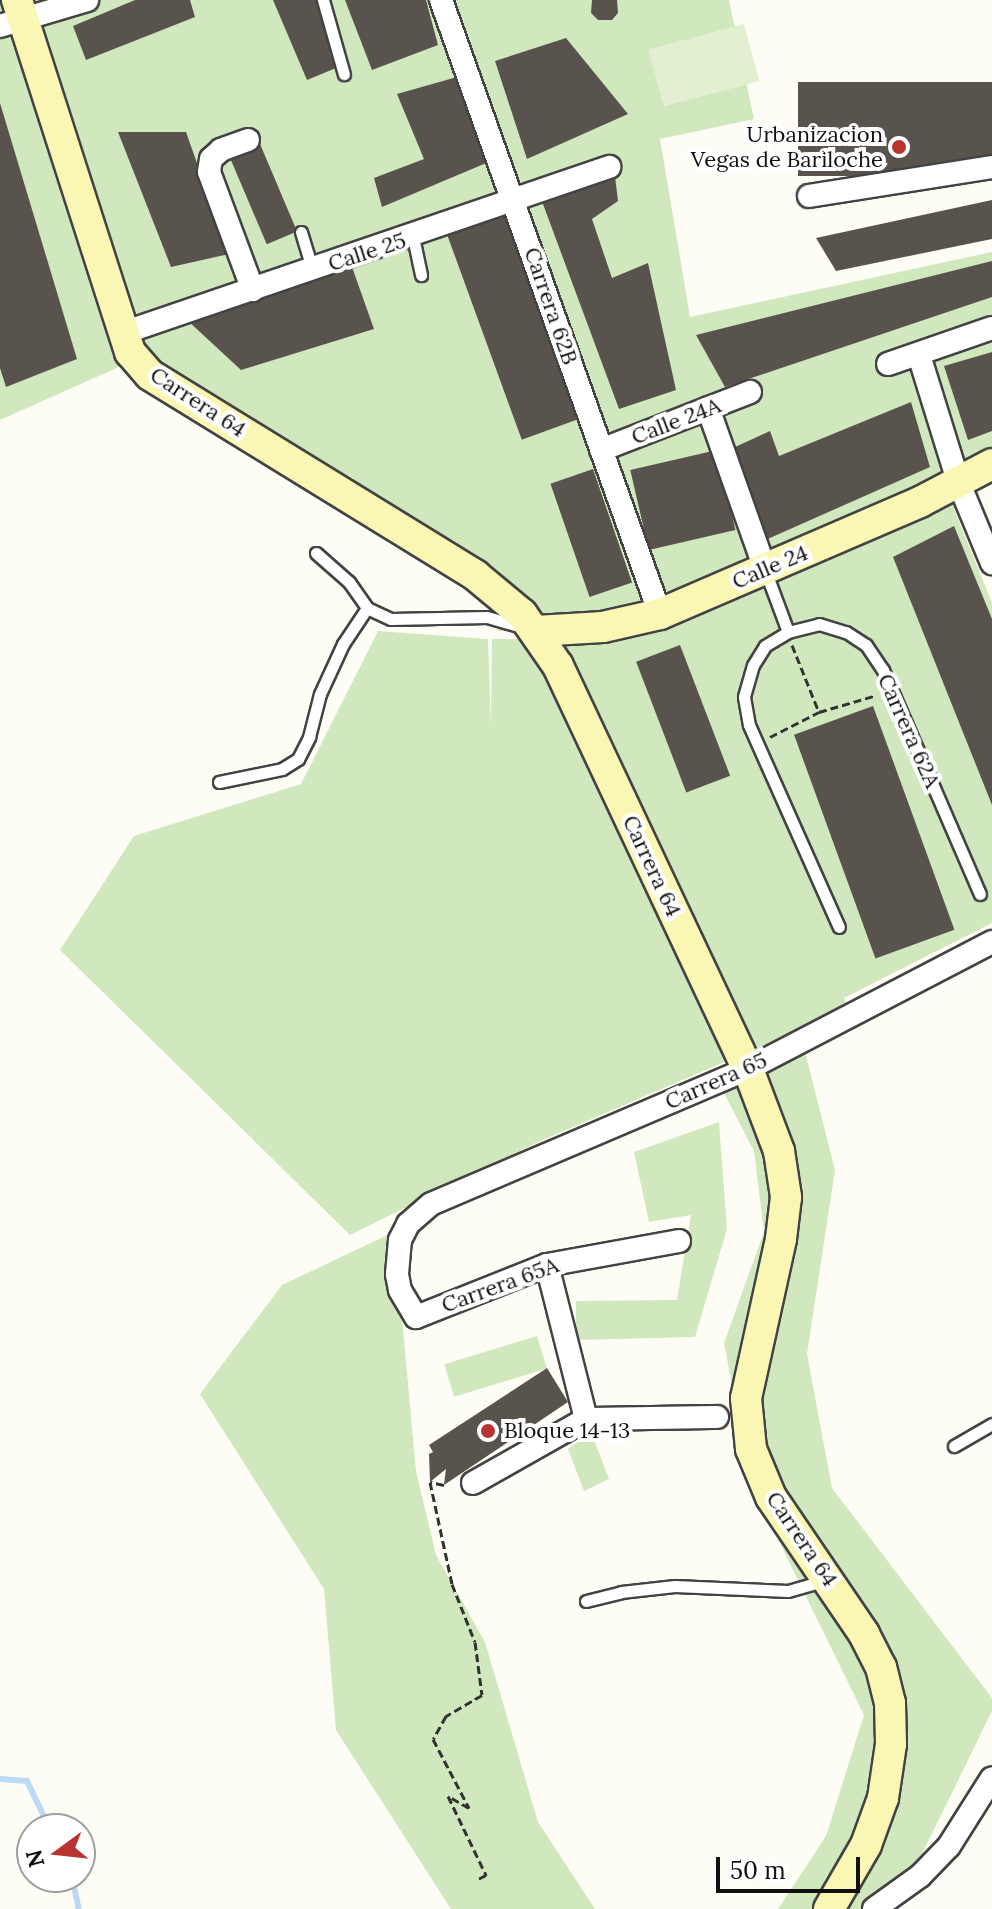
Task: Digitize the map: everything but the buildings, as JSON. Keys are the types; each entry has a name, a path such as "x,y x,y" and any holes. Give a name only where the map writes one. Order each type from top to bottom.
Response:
{"street":[{"path":"14,15 87,0"},
{"name":"Carrera 62B","path":"441,0 660,614"},
{"name":"Carrera 64","path":"14,15 130,352 150,375 475,575 508,601 536,631 558,666 748,1069 779,1151 786,1197 781,1239 746,1398 751,1449 771,1497 829,1578 881,1667 890,1703 891,1744 883,1798 866,1845 829,1909"},
{"path":"248,140 221,150 211,159 209,172 253,290"},
{"name":"Calle 25","path":"123,333 413,237 609,167"},
{"path":"809,196 992,167"},
{"path":"888,364 992,328"},
{"path":"919,355 958,481 992,563"},
{"name":"Calle 24A","path":"601,450 750,392"},
{"path":"708,408 765,569"},
{"name":"Calle 24","path":"536,631 603,627 660,614 920,502 992,464"},
{"name":"Carrera 65","path":"416,1317 400,1290 397,1257 408,1224 431,1204 748,1069 992,942"},
{"name":"Carrera 65A","path":"416,1317 547,1265 679,1241"},
{"path":"547,1265 586,1419"},
{"path":"473,1483 586,1419 717,1417"},
{"path":"874,1909 920,1876 949,1846 992,1778"}],"lane":[{"path":"323,0 344,74"},
{"path":"301,232 312,269"},
{"path":"413,237 421,275"},
{"path":"316,553 349,582 367,608 391,619 487,617 536,631"},
{"path":"765,569 788,632 765,646 753,665 744,697 758,745 839,927"},
{"path":"219,782 282,769 298,759 309,737 320,694 343,644 367,608"},
{"name":"Carrera 62A","path":"788,632 819,624 846,632 866,645 893,691 980,894"},
{"path":"954,1446 992,1424"},
{"path":"586,1601 621,1592 675,1586 788,1591 829,1578"}],"path":[{"path":"793,648 819,712"},
{"path":"758,745 819,712 893,691"},
{"path":"444,1485 430,1482 452,1584 475,1642 482,1695 446,1716 433,1739 469,1808 448,1796 486,1875 476,1880"}],"green space":[{"path":"0,0 729,0 754,119 660,139 690,317 992,252 992,451 974,459 954,509 992,603 992,923 844,998 846,1004 764,1045 536,1143 350,1235 60,950 134,836 301,784 378,631 488,639 491,726 492,639 538,639 569,629 498,631 488,592 180,410 121,366 0,420"},
{"path":"744,24 759,81 664,107 648,50"},
{"path":"800,1032 835,1170 807,1354 832,1488 992,1698 992,1711 895,1909 778,1909 826,1836 864,1715 751,1484 724,1343 764,1232 754,1151 713,1072"},
{"path":"719,1122 727,1229 695,1337 576,1340 576,1301 677,1300 691,1215 649,1222 634,1152"},
{"path":"396,1231 386,1275 400,1297 416,1471 436,1555 485,1642 538,1822 595,1909 451,1909 336,1730 324,1589 200,1394 282,1285"},
{"path":"537,1336 547,1369 454,1397 444,1364"},
{"path":"591,1432 609,1479 584,1491 568,1449"}],"waterway":[{"path":"0,1779 27,1781 42,1813"},
{"path":"76,1893 79,1909"}],"place":[{"name":"Urbanizacion Vegas de Bariloche","path":"899,147"},
{"name":"Bloque 14-13","path":"488,1431"}]}
